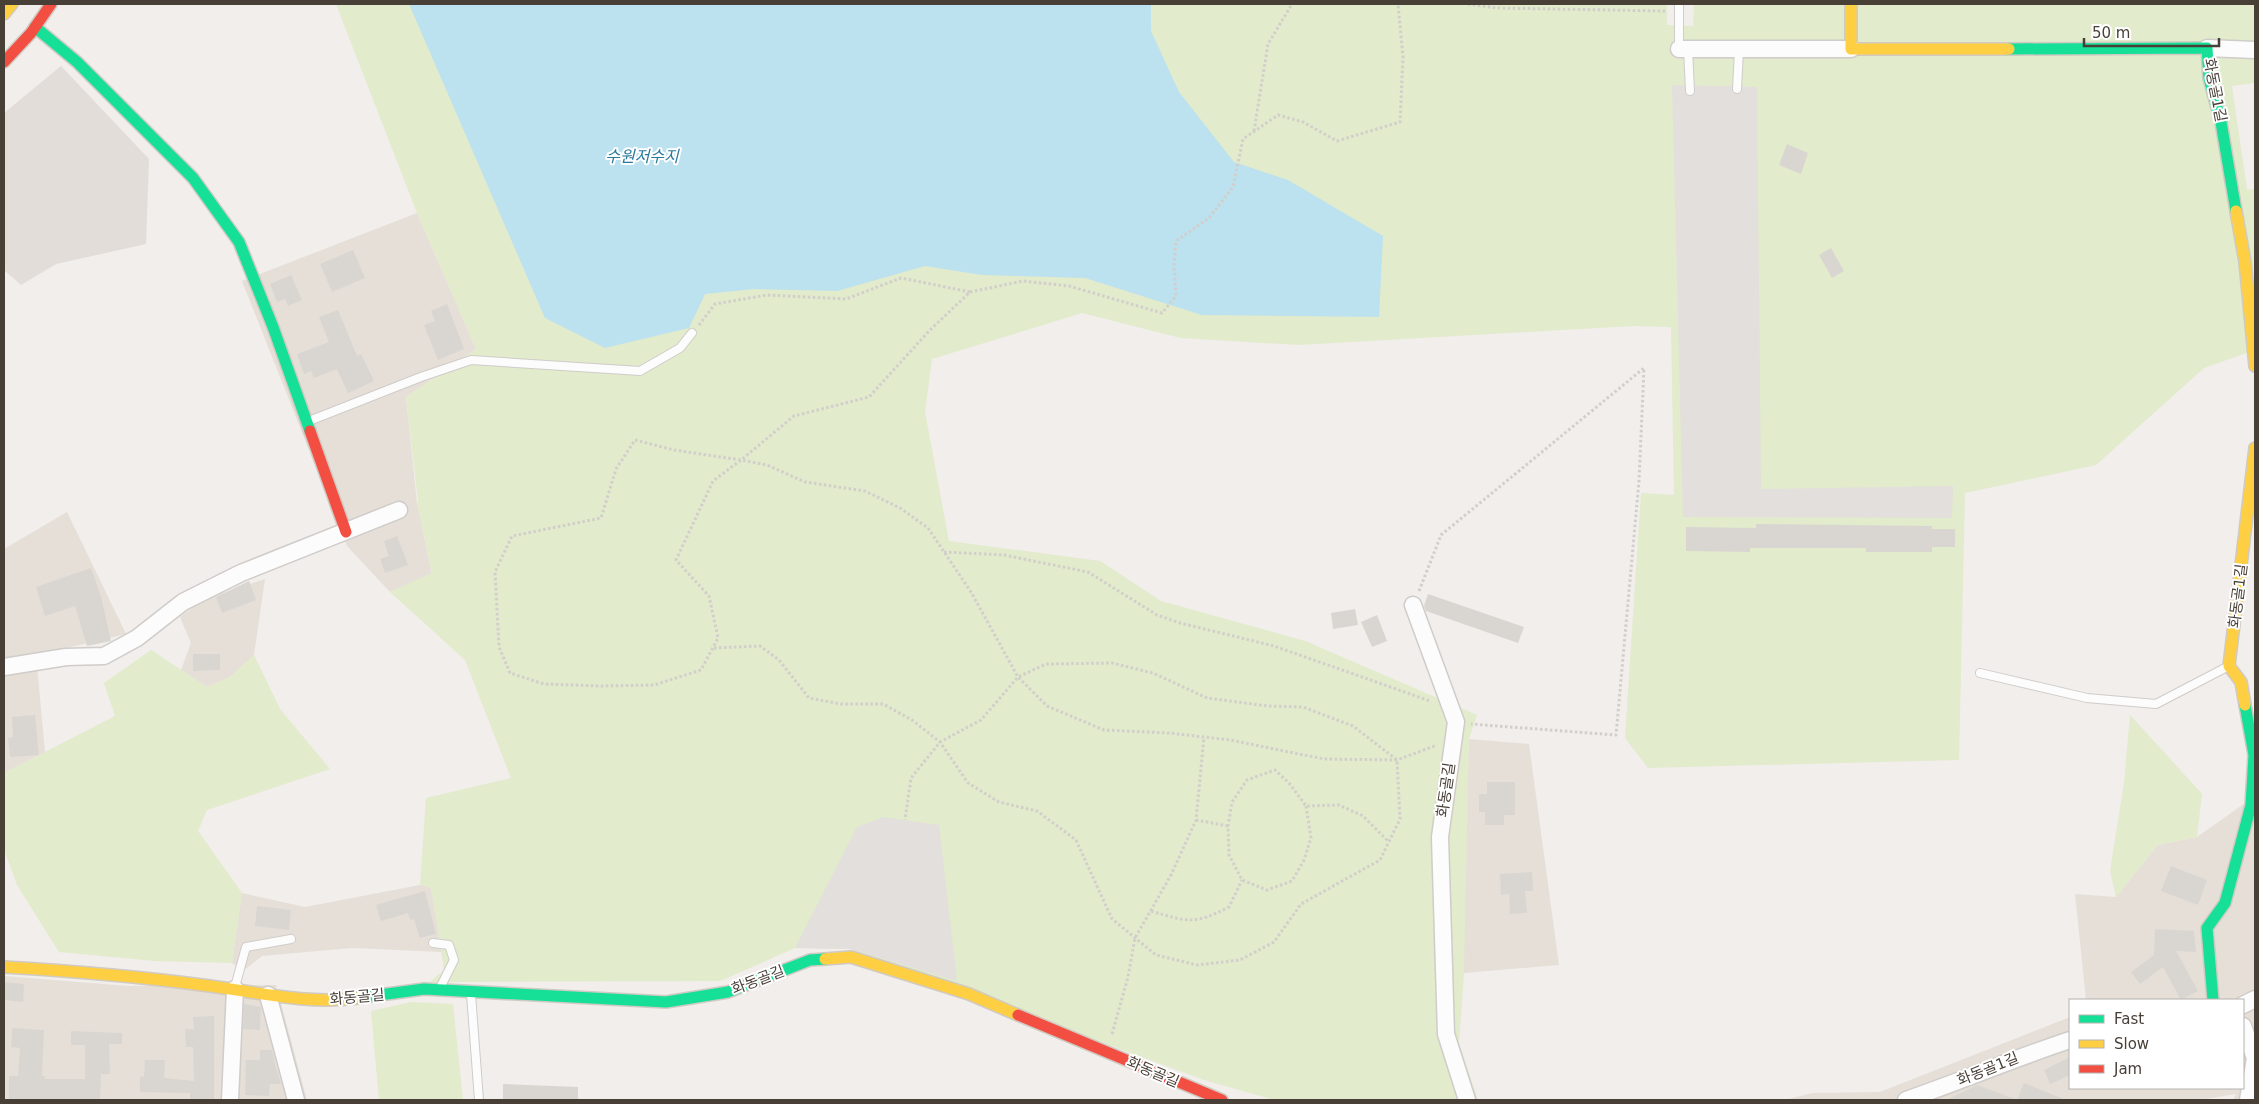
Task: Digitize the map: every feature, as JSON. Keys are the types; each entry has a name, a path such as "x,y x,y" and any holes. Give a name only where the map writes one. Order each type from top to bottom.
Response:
{"street":[{"path":"4,14 12,4"},
{"path":"4,62 51,4"},
{"path":"1684,49 1851,49 1851,4"},
{"path":"34,27 77,62 193,178 239,242 273,327 346,532"},
{"path":"2207,48 2255,50"},
{"name":"화동골1길","path":"1851,49 2207,48 2209,78 2221,122 2245,262 2255,366"},
{"name":"화동골1길","path":"2229,666 2255,448"},
{"path":"4,667 66,657 104,656 137,638 183,602 241,573 399,510"},
{"name":"화동골길","path":"1413,605 1453,723 1440,837 1446,1034 1467,1100"},
{"path":"2213,999 2207,928 2225,903 2251,805 2254,755 2248,681 2229,666"},
{"name":"화동골길","path":"4,967 119,974 235,989 294,1000 350,999 424,989 666,1002 728,992 810,960 850,957 969,994 1222,1100"},
{"path":"230,1100 235,989"},
{"path":"268,995 296,1100"},
{"path":"2244,1029 2255,1058 2248,1100"},
{"name":"화동골1길","path":"1906,1100 2069,1040"}],"lane":[{"path":"1679,8 1690,91"},
{"path":"1737,89 1739,50"},
{"path":"308,422 421,377 471,360 640,371 680,348 692,332"},
{"path":"1980,673 2087,698 2156,704 2229,666"},
{"path":"235,989 246,947 291,939"},
{"path":"433,943 448,945 454,960 439,990"},
{"path":"471,992 479,1100"}],"path":[{"path":"1254,132 1268,44 1292,4"},
{"path":"692,332 715,304 767,295 846,299 901,278 970,292 1023,281 1060,285 1162,312 1176,296 1174,265 1176,241 1209,218 1233,187 1243,139 1278,115 1303,122 1338,141 1400,122 1402,57 1398,4"},
{"path":"1468,4 1679,8"},
{"path":"970,292 929,331 869,397 794,416 741,460 713,481 676,560 709,596 718,638 701,670 654,685 600,686 544,684 510,673 498,647 495,572 512,536 601,518 616,469 635,440 674,450 741,460 767,465 805,482 865,492 900,508 928,528 976,601 1018,677 1047,706 1104,730 1169,733 1204,737 1324,759 1397,760 1453,723"},
{"path":"943,552 1004,555 1088,572 1157,615 1180,624 1274,646 1370,682 1453,723 1616,735 1639,481 1644,368 1441,535 1413,605"},
{"path":"713,648 760,646 779,660 809,698 841,704 883,704 912,720 940,742 968,783 999,802 1037,811 1076,840 1112,918 1156,954 1197,966 1240,960 1274,942 1301,904 1380,860 1400,819 1397,760 1353,726 1303,707 1268,706 1207,698 1153,673 1112,663 1046,664 1018,677 981,720 940,742 911,778 905,820"},
{"path":"1107,1053 1128,977 1136,938 1172,875 1196,820 1204,737"},
{"path":"1274,770 1289,783 1306,806 1311,838 1304,860 1292,881 1267,890 1242,880 1229,855 1228,826 1232,802 1247,780 1274,770"},
{"path":"1306,806 1339,805 1363,816 1388,842"},
{"path":"1196,820 1228,826"},
{"path":"1151,911 1185,921 1208,918 1230,908 1242,880"}],"shaded area":[{"path":"61,66 149,159 146,244 56,264 21,285 4,270 4,113"},
{"path":"1672,85 1757,87 1761,489 1953,486 1952,518 1683,517"},
{"path":"417,213 476,349 406,397 417,503 432,574 390,592 347,546 242,281"},
{"path":"67,512 126,634 36,655 45,752 4,773 4,549"},
{"path":"265,579 254,655 230,677 207,687 181,670 191,643 180,617 202,600"},
{"path":"1469,739 1529,744 1559,965 1464,973 1454,970"},
{"path":"2255,796 2255,1100 2233,1100 2236,1094 2200,1100 1785,1100 1812,1093 1880,1092 2069,1017 2069,1089 2244,1089 2244,999 2086,999 2075,894 2116,897 2158,845 2197,837"},
{"path":"883,817 939,825 957,981 850,949 795,948 857,827"},
{"path":"420,885 431,887 442,952 352,948 262,956 243,971 232,963 242,893 305,907"},
{"path":"4,976 128,986 276,985 307,1100 4,1100"}],"green space":[{"path":"336,4 1667,4 1667,25 1693,26 1694,4 2255,4 2255,83 2232,86 2247,190 2255,189 2255,350 2204,368 2096,465 1965,493 1959,760 1648,768 1625,738 1641,493 1674,495 1671,327 1633,326 1299,345 1181,338 1082,313 932,359 925,412 949,541 1100,561 1161,601 1305,641 1477,715 1469,739 1464,973 1459,1043 1478,1100 1275,1100 1204,1080 850,949 795,948 720,981 430,982 444,970 431,888 420,885 426,798 511,778 465,660 390,592 432,573 417,503 406,397 476,349 417,213"},
{"path":"151,650 207,687 230,677 254,655 280,709 330,769 207,810 198,831 242,893 232,963 155,961 59,952 17,885 4,849 4,773 115,716 104,683"},
{"path":"2130,715 2202,794 2197,837 2158,845 2116,897 2110,871 2124,783"},
{"path":"411,1002 453,1004 463,1100 379,1100 371,1011"}],"water":[{"name":"수원저수지","path":"409,4 1151,4 1151,31 1179,92 1234,162 1288,180 1383,236 1379,317 1202,315 1085,278 982,275 925,266 837,291 754,289 705,294 689,328 605,348 545,318"}],"building":[{"path":"1787,144 1808,153 1801,174 1779,165"},
{"path":"1831,248 1844,271 1832,278 1819,255"},
{"path":"353,250 365,278 332,292 320,264"},
{"path":"291,275 302,300 288,306 285,299 277,302 270,284"},
{"path":"447,304 464,349 438,360 424,325 435,321 431,311"},
{"path":"338,310 357,356 361,354 374,381 348,393 337,369 314,378 311,371 304,374 297,354 329,342 319,317"},
{"path":"1756,524 1932,526 1932,529 1955,529 1955,547 1932,547 1932,552 1866,552 1866,548 1750,548 1750,552 1686,551 1686,527 1756,528"},
{"path":"397,536 408,565 385,573 380,559 389,556 384,541"},
{"path":"91,568 101,597 111,641 87,646 75,606 45,616 36,587"},
{"path":"249,581 256,600 222,613 216,597"},
{"path":"1428,594 1524,627 1518,643 1426,611 1424,606"},
{"path":"1355,609 1358,625 1333,629 1331,613"},
{"path":"1377,615 1387,641 1372,647 1361,622"},
{"path":"193,654 220,654 220,670 193,671"},
{"path":"35,715 39,755 10,757 8,738 13,737 12,717"},
{"path":"1487,782 1515,782 1515,815 1504,815 1504,825 1485,825 1485,812 1479,812 1479,794 1487,794"},
{"path":"2171,866 2207,880 2198,905 2161,891"},
{"path":"1532,872 1533,891 1525,891 1527,913 1510,914 1509,894 1501,895 1500,874"},
{"path":"425,891 436,934 420,938 414,919 410,920 408,913 381,921 376,905"},
{"path":"257,906 291,910 289,930 255,926"},
{"path":"2155,929 2194,931 2196,952 2176,951 2198,991 2180,999 2163,967 2140,984 2131,972 2154,955"},
{"path":"4,982 24,984 23,1002 4,1000"},
{"path":"244,1004 261,1007 260,1030 243,1029"},
{"path":"214,1016 214,1100 190,1100 190,1093 140,1092 140,1076 144,1077 145,1060 165,1060 164,1078 194,1081 193,1047 186,1047 185,1029 194,1029 193,1017"},
{"path":"12,1028 44,1030 42,1076 45,1076 45,1079 85,1079 85,1045 71,1045 71,1031 122,1033 122,1044 109,1044 110,1074 101,1074 100,1100 9,1100 9,1076 18,1076 20,1048 11,1047"},
{"path":"260,1050 272,1050 281,1084 270,1084 269,1096 245,1095 246,1060 260,1060"},
{"path":"2069,1058 2069,1075 2050,1084 2044,1070"},
{"path":"2024,1083 2066,1100 2017,1100"},
{"path":"503,1084 578,1087 578,1100 503,1100"},
{"path":"1977,1085 2015,1099 1946,1100"}],"traffic: fast":[{"path":"35,27 77,62 193,178 239,242 273,327 310,431"},
{"path":"2009,49 2207,48 2209,78 2221,122 2236,211"},
{"path":"2213,999 2207,928 2225,903 2251,805 2254,755 2245,705"},
{"path":"357,998 424,989 666,1002 728,992 810,960 825,959"}],"traffic: slow":[{"path":"4,14 12,4"},
{"path":"1851,4 1851,49 2009,49"},
{"path":"2236,211 2245,262 2255,366"},
{"path":"2245,705 2241,682 2229,666 2255,448"},
{"path":"825,959 851,957 969,994 1018,1015"},
{"path":"4,967 152,979 298,999 337,1000 357,998"}],"traffic: jam":[{"path":"4,62 31,33 51,4"},
{"path":"310,431 346,532"},
{"path":"1018,1015 1222,1100"}]}
